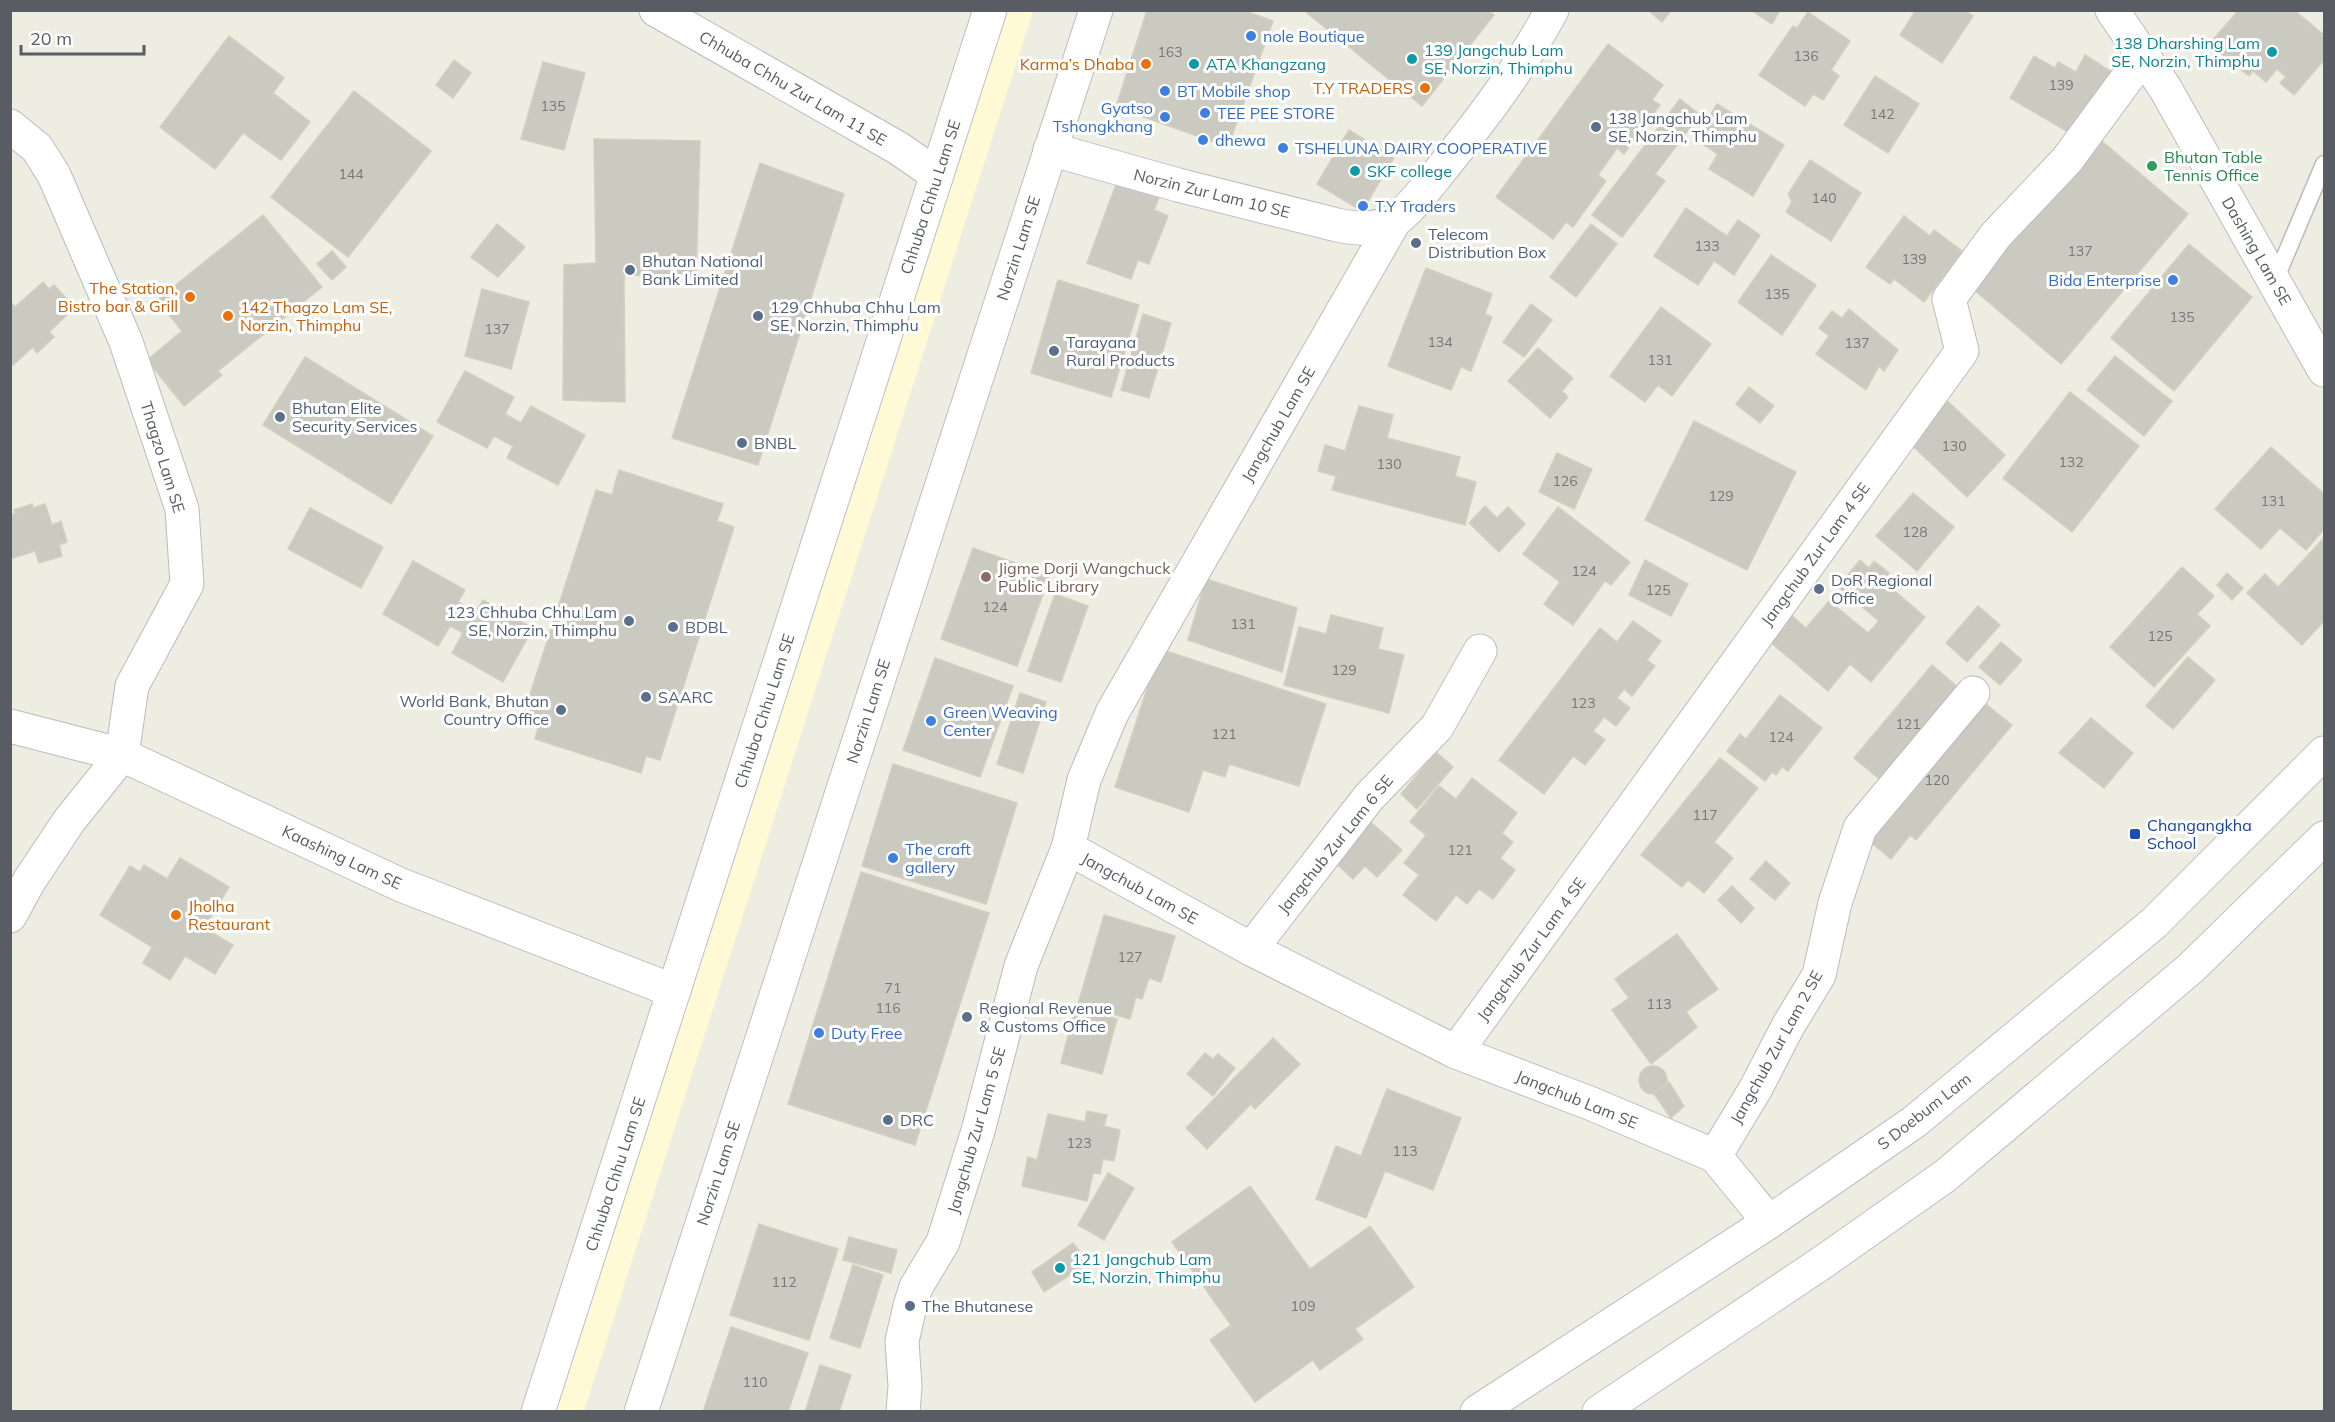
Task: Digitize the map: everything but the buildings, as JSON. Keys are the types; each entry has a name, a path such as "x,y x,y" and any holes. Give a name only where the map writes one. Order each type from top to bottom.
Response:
{"street":[{"name":"Chhuba Chhu Zur Lam 11 SE","path":"656,10 898,148 937,176"},
{"name":"Chhuba Chhu Lam SE","path":"538,1412 990,10"},
{"name":"Norzin Lam SE","path":"641,1412 1096,10"},
{"name":"Jangchub Lam SE","path":"1552,10 1477,126 1422,193 1385,224 1112,714 1084,780 1068,848 1251,949 1456,1052 1592,1104 1716,1156 1769,1222"},
{"name":"Dashing Lam SE","path":"2112,10 2142,58 2165,88 2325,370"},
{"name":"Jangchub Zur Lam 4 SE","path":"1456,1052 1962,351 1949,299 1995,236 2067,160 2142,58"},
{"name":"Thagzo Lam SE","path":"10,126 37,148 54,175 126,342 182,509 187,584 132,686 122,755"},
{"name":"Norzin Zur Lam 10 SE","path":"1050,149 1178,185 1337,225 1356,229 1385,224"},
{"name":"Jangchub Zur Lam 6 SE","path":"1251,949 1369,797 1437,727 1480,651"},
{"name":"Jangchub Zur Lam 2 SE","path":"1716,1156 1819,975 1835,903 1860,828 1973,693"},
{"name":"Kaashing Lam SE","path":"10,726 122,755 401,885 674,991"},
{"name":"S Doebum Lam","path":"1477,1412 1769,1222 1914,1122 2154,923 2325,753"},
{"path":"10,916 29,880 69,821 122,755"},
{"path":"1599,1412 1815,1268 1945,1176 2191,968 2325,838"},
{"name":"Jangchub Zur Lam 5 SE","path":"903,1412 905,1386 902,1341 910,1306 916,1287 943,1242 978,1131 1021,966 1068,848"}],"lane":[{"path":"2275,280 2325,164"}],"shaded area":[{"path":"1007,11 1033,11 584,1411 556,1412"}],"place":[{"name":"nole Boutique","path":"1251,36"},
{"name":"138 Dharshing Lam SE, Norzin, Thimphu","path":"2272,52"},
{"name":"139 Jangchub Lam SE, Norzin, Thimphu","path":"1412,59"},
{"name":"Karma’s Dhaba","path":"1146,64"},
{"name":"ATA Khangzang","path":"1194,64"},
{"name":"T.Y TRADERS","path":"1425,88"},
{"name":"BT Mobile shop","path":"1165,91"},
{"name":"TEE PEE STORE","path":"1205,113"},
{"name":"Gyatso Tshongkhang","path":"1165,117"},
{"name":"138 Jangchub Lam SE, Norzin, Thimphu","path":"1596,127"},
{"name":"dhewa","path":"1203,140"},
{"name":"TSHELUNA DAIRY COOPERATIVE","path":"1283,148"},
{"name":"Bhutan Table Tennis Office","path":"2152,166"},
{"name":"SKF college","path":"1355,171"},
{"name":"T.Y Traders","path":"1363,206"},
{"name":"Telecom Distribution Box","path":"1416,243"},
{"name":"Bhutan National Bank Limited","path":"630,270"},
{"name":"Bida Enterprise","path":"2173,280"},
{"name":"The Station, Bistro bar & Grill","path":"190,297"},
{"name":"142 Thagzo Lam SE, Norzin, Thimphu","path":"228,316"},
{"name":"129 Chhuba Chhu Lam SE, Norzin, Thimphu","path":"758,316"},
{"name":"Tarayana Rural Products","path":"1054,351"},
{"name":"Bhutan Elite Security Services","path":"280,417"},
{"name":"BNBL","path":"742,443"},
{"name":"Jigme Dorji Wangchuck Public Library","path":"986,577"},
{"name":"DoR Regional Office","path":"1819,589"},
{"name":"123 Chhuba Chhu Lam SE, Norzin, Thimphu","path":"629,621"},
{"name":"BDBL","path":"673,627"},
{"name":"SAARC","path":"646,697"},
{"name":"World Bank, Bhutan Country Office","path":"561,710"},
{"name":"Green Weaving Center","path":"931,721"},
{"name":"Changangkha School","path":"2135,834"},
{"name":"The craft gallery","path":"893,858"},
{"name":"Jholha Restaurant","path":"176,915"},
{"name":"Regional Revenue & Customs Office","path":"967,1017"},
{"name":"Duty Free","path":"819,1033"},
{"name":"DRC","path":"888,1120"},
{"name":"121 Jangchub Lam SE, Norzin, Thimphu","path":"1060,1268"},
{"name":"The Bhutanese","path":"910,1306"}]}
